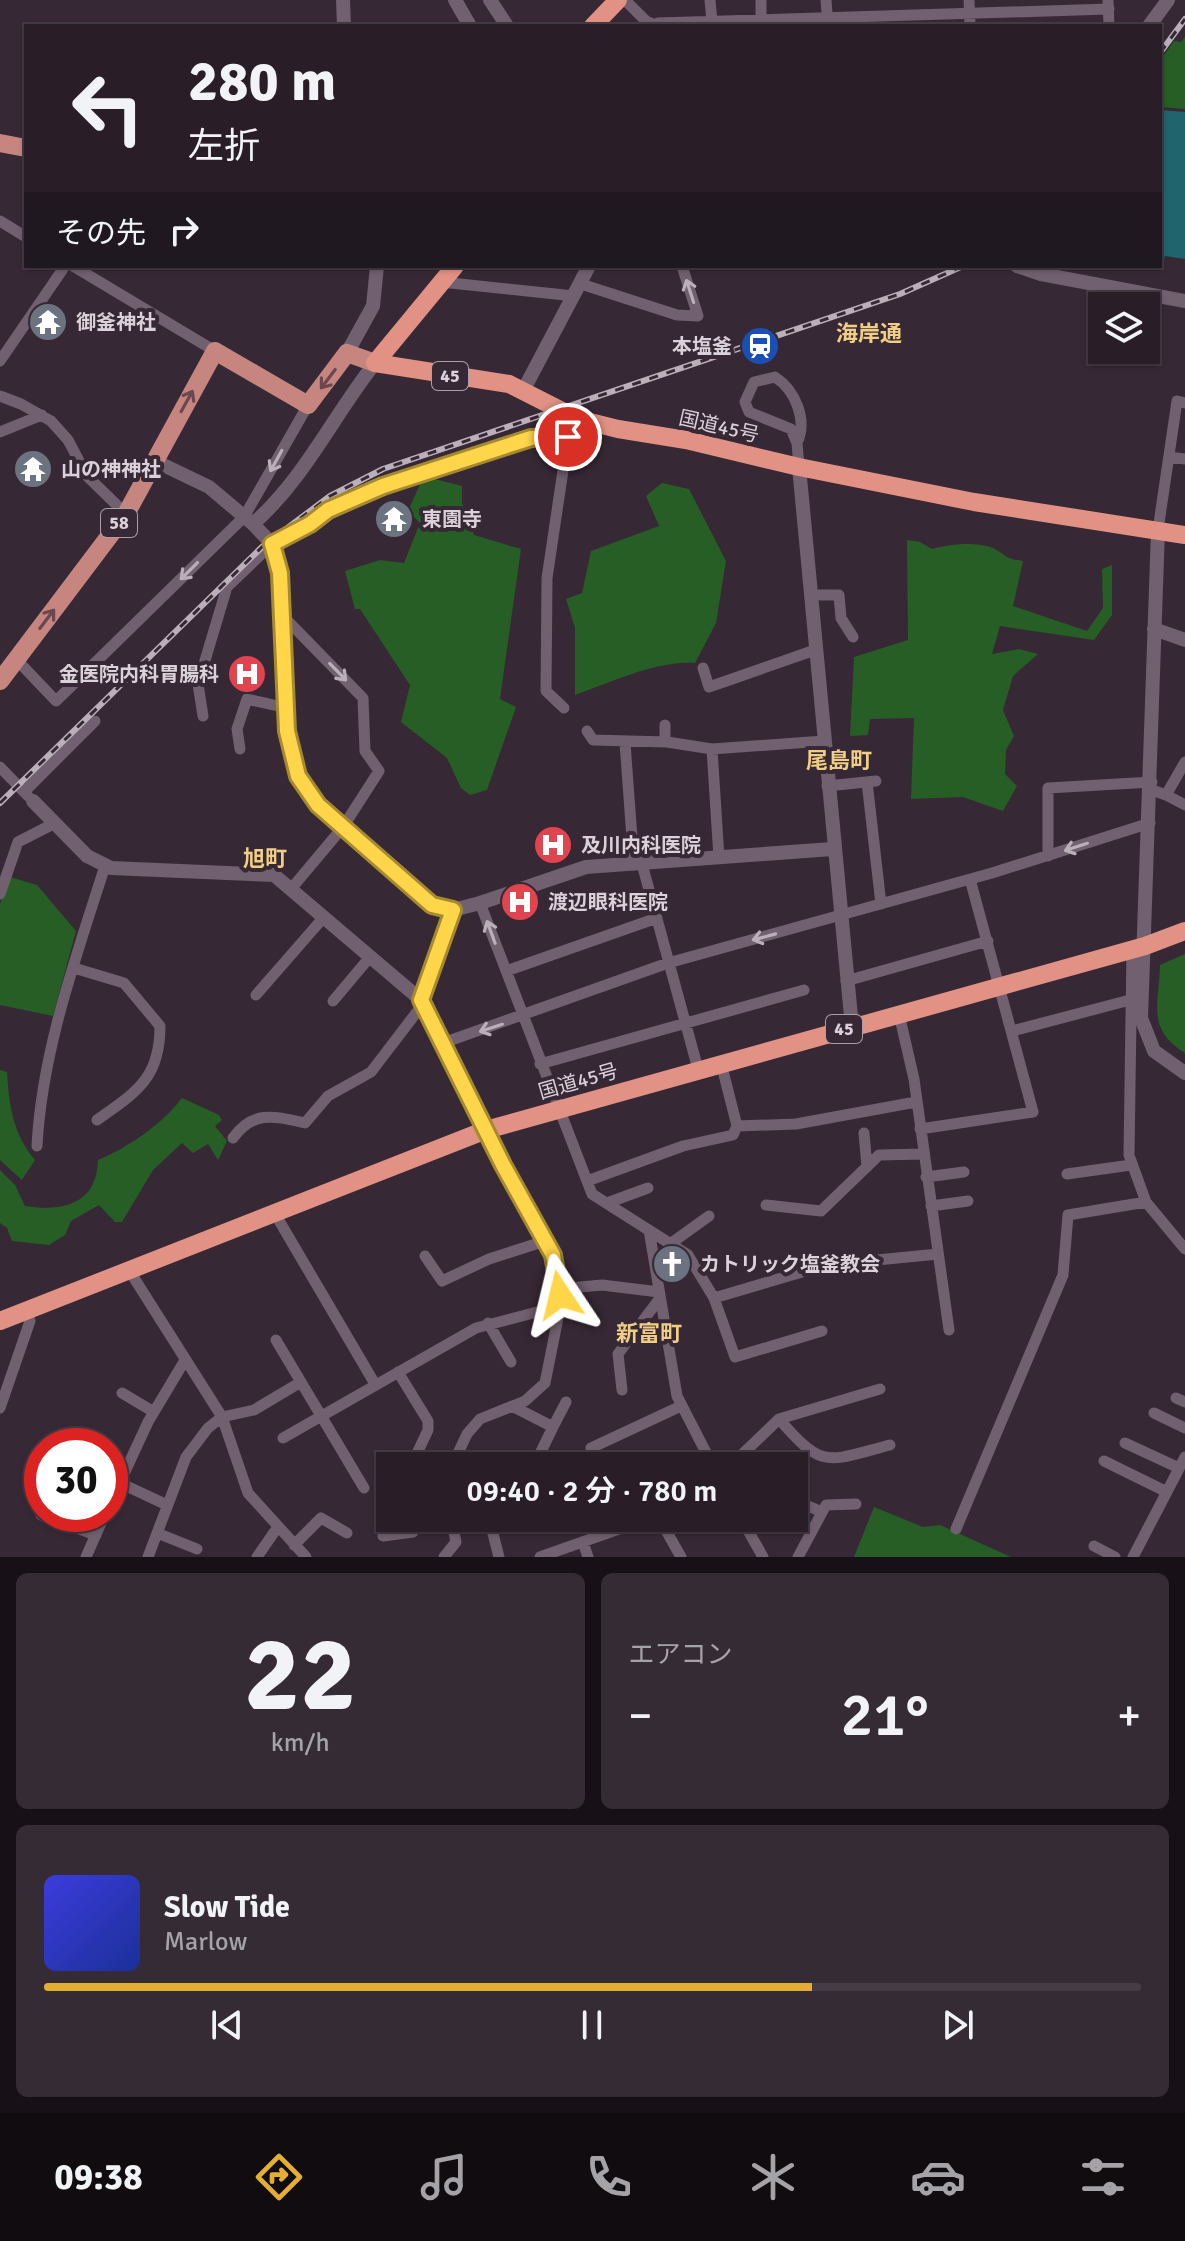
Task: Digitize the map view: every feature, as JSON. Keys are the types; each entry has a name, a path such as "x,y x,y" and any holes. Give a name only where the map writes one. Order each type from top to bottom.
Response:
{"highway":[{"path":"595,24 618,0"},
{"path":"375,363 453,268"},
{"name":"国道45号","path":"375,363 524,389 578,419 799,467 974,502 1185,535"},
{"name":"国道45号","path":"0,1321 486,1130 1139,948 1185,931"}],"main road":[{"path":"0,143 24,148"},
{"path":"215,351 308,405 347,353 375,363"},
{"name":"58","path":"0,681 126,514 215,351"}],"street":[{"path":"343,0 344,24"},
{"path":"455,0 469,24"},
{"path":"490,0 506,24"},
{"path":"625,0 646,21 658,24 761,20 828,22 969,6 1108,4 1109,24"},
{"path":"710,0 720,23"},
{"path":"761,0 761,20"},
{"path":"826,0 828,22"},
{"path":"1150,24 1168,0"},
{"path":"0,221 24,236"},
{"path":"0,361 64,268"},
{"path":"76,268 215,351"},
{"path":"347,353 373,306 377,268"},
{"path":"524,389 588,268"},
{"path":"441,282 578,290 677,315 698,316 683,268"},
{"path":"1024,268 1054,277 1185,301"},
{"path":"16,659 56,701 249,520 286,492 375,363"},
{"path":"797,443 801,435 797,403 790,387 775,377 754,382 745,402 749,412 758,419 781,423 791,429 797,443 832,849 852,1027"},
{"path":"0,396 42,415 68,440 87,476 126,514"},
{"path":"1185,403 1177,401 1158,530 1154,629 1157,789 1150,823 1139,948 1130,1000 1127,1130 1131,1165 1146,1202 1185,1249"},
{"path":"249,520 308,405"},
{"path":"0,432 42,415"},
{"path":"564,708 546,691 547,578 568,437 578,419"},
{"path":"203,716 198,684 227,587 272,544 301,530 328,510 383,486 531,438 568,437"},
{"path":"1169,457 1185,459"},
{"path":"155,461 209,487 272,544 280,573 287,731 298,776 318,805 432,905 453,910 565,872 832,849"},
{"path":"810,595 839,595 841,618 853,637"},
{"path":"283,616 363,698 365,751 379,771 343,827 291,889"},
{"path":"1154,629 1185,640"},
{"path":"703,668 709,687 815,650"},
{"path":"240,749 237,729 247,699 287,708"},
{"path":"28,796 95,721"},
{"path":"665,725 665,742"},
{"path":"587,731 593,740 665,742 712,749 824,741"},
{"path":"625,743 638,865 657,918 698,1069"},
{"path":"712,749 719,858"},
{"path":"1157,789 1185,762"},
{"path":"0,767 87,856 105,866 117,869 268,873 291,889 422,1002 553,1255 559,1289 560,1306 545,1383 537,1393 480,1419 472,1427 459,1452"},
{"path":"827,786 871,782 881,904"},
{"path":"1048,856 1048,788 1157,789 1185,805"},
{"path":"0,894 18,842 55,823"},
{"path":"443,1043 668,963 970,879 1150,823"},
{"path":"37,1146 39,1107 74,968 105,866"},
{"path":"920,1129 1033,1112 970,879"},
{"path":"480,903 557,1110 592,1194 688,1255 714,1298 735,1357 822,1331"},
{"path":"233,1138 243,1124 262,1115 305,1123 328,1096 371,1072 422,1002 453,910"},
{"path":"256,995 324,917"},
{"path":"506,971 657,918"},
{"path":"846,981 988,941"},
{"path":"1139,948 1143,1030 1154,1051 1185,1073"},
{"path":"333,1001 370,957"},
{"path":"74,968 124,983 160,1026 150,1076 141,1088 97,1120"},
{"path":"540,1064 684,1021 804,990"},
{"path":"1012,1031 1130,1000"},
{"path":"899,1014 911,1060 949,1330"},
{"path":"587,1181 683,1146 733,1135 737,1126 721,1063"},
{"path":"737,1126 796,1124 916,1102"},
{"path":"864,1133 867,1167"},
{"path":"766,1205 821,1211 879,1155 923,1154"},
{"path":"1067,1174 1131,1165"},
{"path":"926,1177 964,1172"},
{"path":"607,1203 648,1188"},
{"path":"931,1206 968,1201"},
{"path":"956,1529 1063,1275 1068,1215 1146,1202"},
{"path":"274,1212 375,1384"},
{"path":"670,1244 709,1216"},
{"path":"649,1230 681,1406 706,1452"},
{"path":"425,1256 438,1284 502,1254 545,1241"},
{"path":"714,1298 826,1265 938,1254"},
{"path":"129,1270 222,1417 248,1493 306,1557"},
{"path":"559,1289 602,1285 659,1295"},
{"path":"622,1390 618,1354 659,1295"},
{"path":"283,1438 488,1323 560,1306"},
{"path":"0,1408 30,1321 27,1310"},
{"path":"488,1323 511,1362"},
{"path":"276,1340 364,1488"},
{"path":"128,1466 154,1412 185,1360"},
{"path":"398,1372 428,1421 416,1452"},
{"path":"148,1557 186,1457 222,1417 254,1410 301,1382"},
{"path":"745,1452 779,1419 880,1389"},
{"path":"122,1393 154,1412"},
{"path":"541,1452 566,1402"},
{"path":"512,1406 553,1427"},
{"path":"591,1448 681,1406"},
{"path":"1154,1413 1185,1428"},
{"path":"779,1419 806,1450 829,1461 890,1445"},
{"path":"1132,1443 1182,1463 1133,1557"},
{"path":"1104,1461 1167,1492"},
{"path":"128,1487 167,1505"},
{"path":"798,1557 826,1505 856,1504"},
{"path":"808,1506 822,1512"},
{"path":"294,1545 321,1518 347,1533"},
{"path":"257,1557 277,1528"},
{"path":"88,1532 96,1535"},
{"path":"86,1557 97,1532"},
{"path":"383,1536 413,1532"},
{"path":"444,1557 456,1542 454,1532"},
{"path":"493,1532 499,1557"},
{"path":"540,1557 611,1532"},
{"path":"667,1532 681,1557"},
{"path":"749,1532 763,1557"},
{"path":"157,1533 197,1549"},
{"path":"583,1542 588,1557"},
{"path":"1094,1546 1115,1557"}],"green space":[{"path":"1185,37 1185,109 1162,107 1162,58 1174,41 1181,42"},
{"path":"431,478 462,486 462,503 474,535 521,549 500,699 516,707 487,790 470,795 461,788 447,758 401,722 410,685 360,609 355,609 345,571 380,560 404,563 420,523 408,511 422,480"},
{"path":"662,483 689,489 726,561 716,623 695,663 649,669 575,695 575,628 566,599 582,593 591,551 659,526 646,496"},
{"path":"907,540 920,542 932,549 979,544 1023,561 1013,606 1087,631 1103,608 1102,569 1112,565 1112,615 1094,640 1000,626 992,654 1019,649 1038,654 1013,676 1003,710 1014,736 1006,750 1005,774 1017,786 1003,811 963,797 911,799 914,718 870,719 868,735 850,736 854,657 908,640"},
{"path":"10,877 37,885 76,931 53,1016 0,1005 0,904"},
{"path":"1185,954 1185,1053 1164,1034 1157,1004 1160,965"},
{"path":"0,1070 7,1072 14,1119 22,1140 35,1160 22,1180 0,1160"},
{"path":"182,1098 219,1115 222,1120 215,1126 227,1141 218,1160 208,1144 193,1153 182,1143 153,1170 122,1222 115,1222 99,1205 71,1221 65,1235 49,1245 12,1241 7,1228 0,1223 0,1170 15,1185 25,1206 65,1206 75,1202 92,1187 98,1160 144,1134"},
{"path":"874,1507 923,1527 940,1525 1011,1557 854,1557"}],"water":[{"path":"1162,110 1185,112 1185,259 1165,256 1162,269 1157,268 1162,268"}],"railway":[{"path":"1162,50 1185,19"},
{"path":"0,803 262,547 330,496 383,469 900,294 958,268"}],"place":[{"name":"御釜神社","path":"48,322"},
{"name":"本塩釜","path":"760,346"},
{"name":"山の神神社","path":"33,469"},
{"name":"東園寺","path":"394,519"},
{"name":"金医院内科胃腸科","path":"247,674"},
{"name":"及川内科医院","path":"553,845"},
{"name":"渡辺眼科医院","path":"520,902"},
{"name":"カトリック塩釜教会","path":"672,1264"}],"district":[{"name":"海岸通","path":"869,333"},
{"name":"尾島町","path":"839,760"},
{"name":"旭町","path":"265,858"},
{"name":"新富町","path":"649,1333"}],"route":[{"path":"560,1295 553,1255 516,1191 421,1000 453,910 438,909 432,905 318,805 298,776 287,731 280,573 272,544 292,535 328,510 383,486 531,438 568,437"}]}
